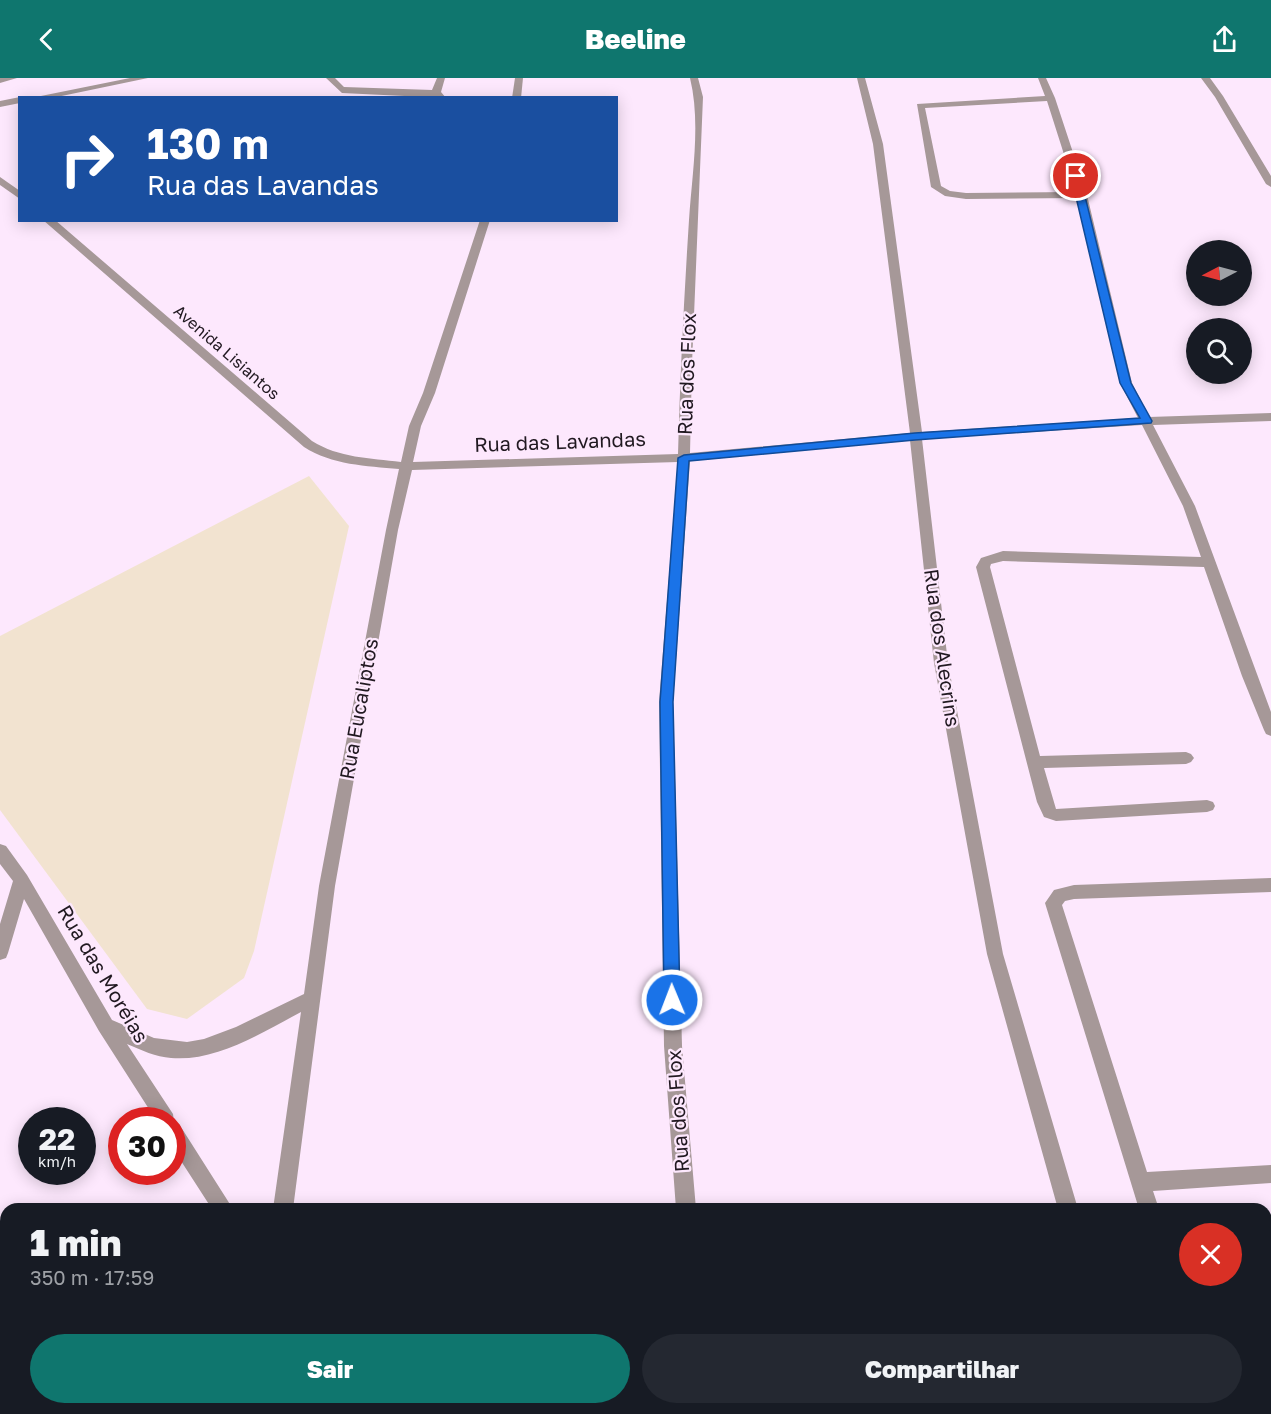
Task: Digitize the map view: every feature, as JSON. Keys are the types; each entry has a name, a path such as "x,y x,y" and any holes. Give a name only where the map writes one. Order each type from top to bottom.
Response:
{"street":[{"path":"0,80 13,78"},
{"path":"46,96 144,78"},
{"path":"330,78 342,90 439,95 441,78"},
{"path":"516,96 519,78"},
{"name":"Rua dos Flox","path":"686,1203 673,1046 666,702 684,458 686,364 698,154 699,97 694,78"},
{"name":"Rua dos Alecrins","path":"861,78 878,144 883,179 941,663 995,954 1066,1203"},
{"path":"1042,78 1051,98 1082,195 1126,383 1189,506 1249,676 1271,730"},
{"path":"1205,78 1219,96 1271,184"},
{"path":"1051,98 920,106 936,187 948,194 966,196 1082,195"},
{"path":"0,104 18,100"},
{"path":"0,180 18,194"},
{"name":"Avenida Lisiantos","path":"50,222 308,444 322,453 343,459 405,466"},
{"name":"Rua Eucaliptos","path":"284,1203 329,875 405,466 415,426 429,393 484,222"},
{"name":"Rua das Lavandas","path":"405,466 684,458 915,436 1147,421 1271,417"},
{"path":"1207,806 1056,815 1050,813 983,567 986,561 1003,556 1209,562"},
{"path":"1035,762 1185,758"},
{"name":"Rua das Moréias","path":"0,851 21,880 105,1025 158,1107"},
{"path":"0,953 21,880"},
{"path":"1147,1203 1053,903 1060,895 1074,892 1271,885"},
{"path":"105,1025 147,1044 171,1050 192,1050 228,1038 312,998"},
{"path":"186,1152 219,1203"},
{"path":"1141,1182 1271,1173"}],"shaded area":[{"path":"309,476 349,526 254,951 244,978 187,1019 147,1009 0,810 0,636"}],"route":[{"path":"672,1000 666,702 684,458 915,436 1147,421 1126,383 1076,176"}]}
